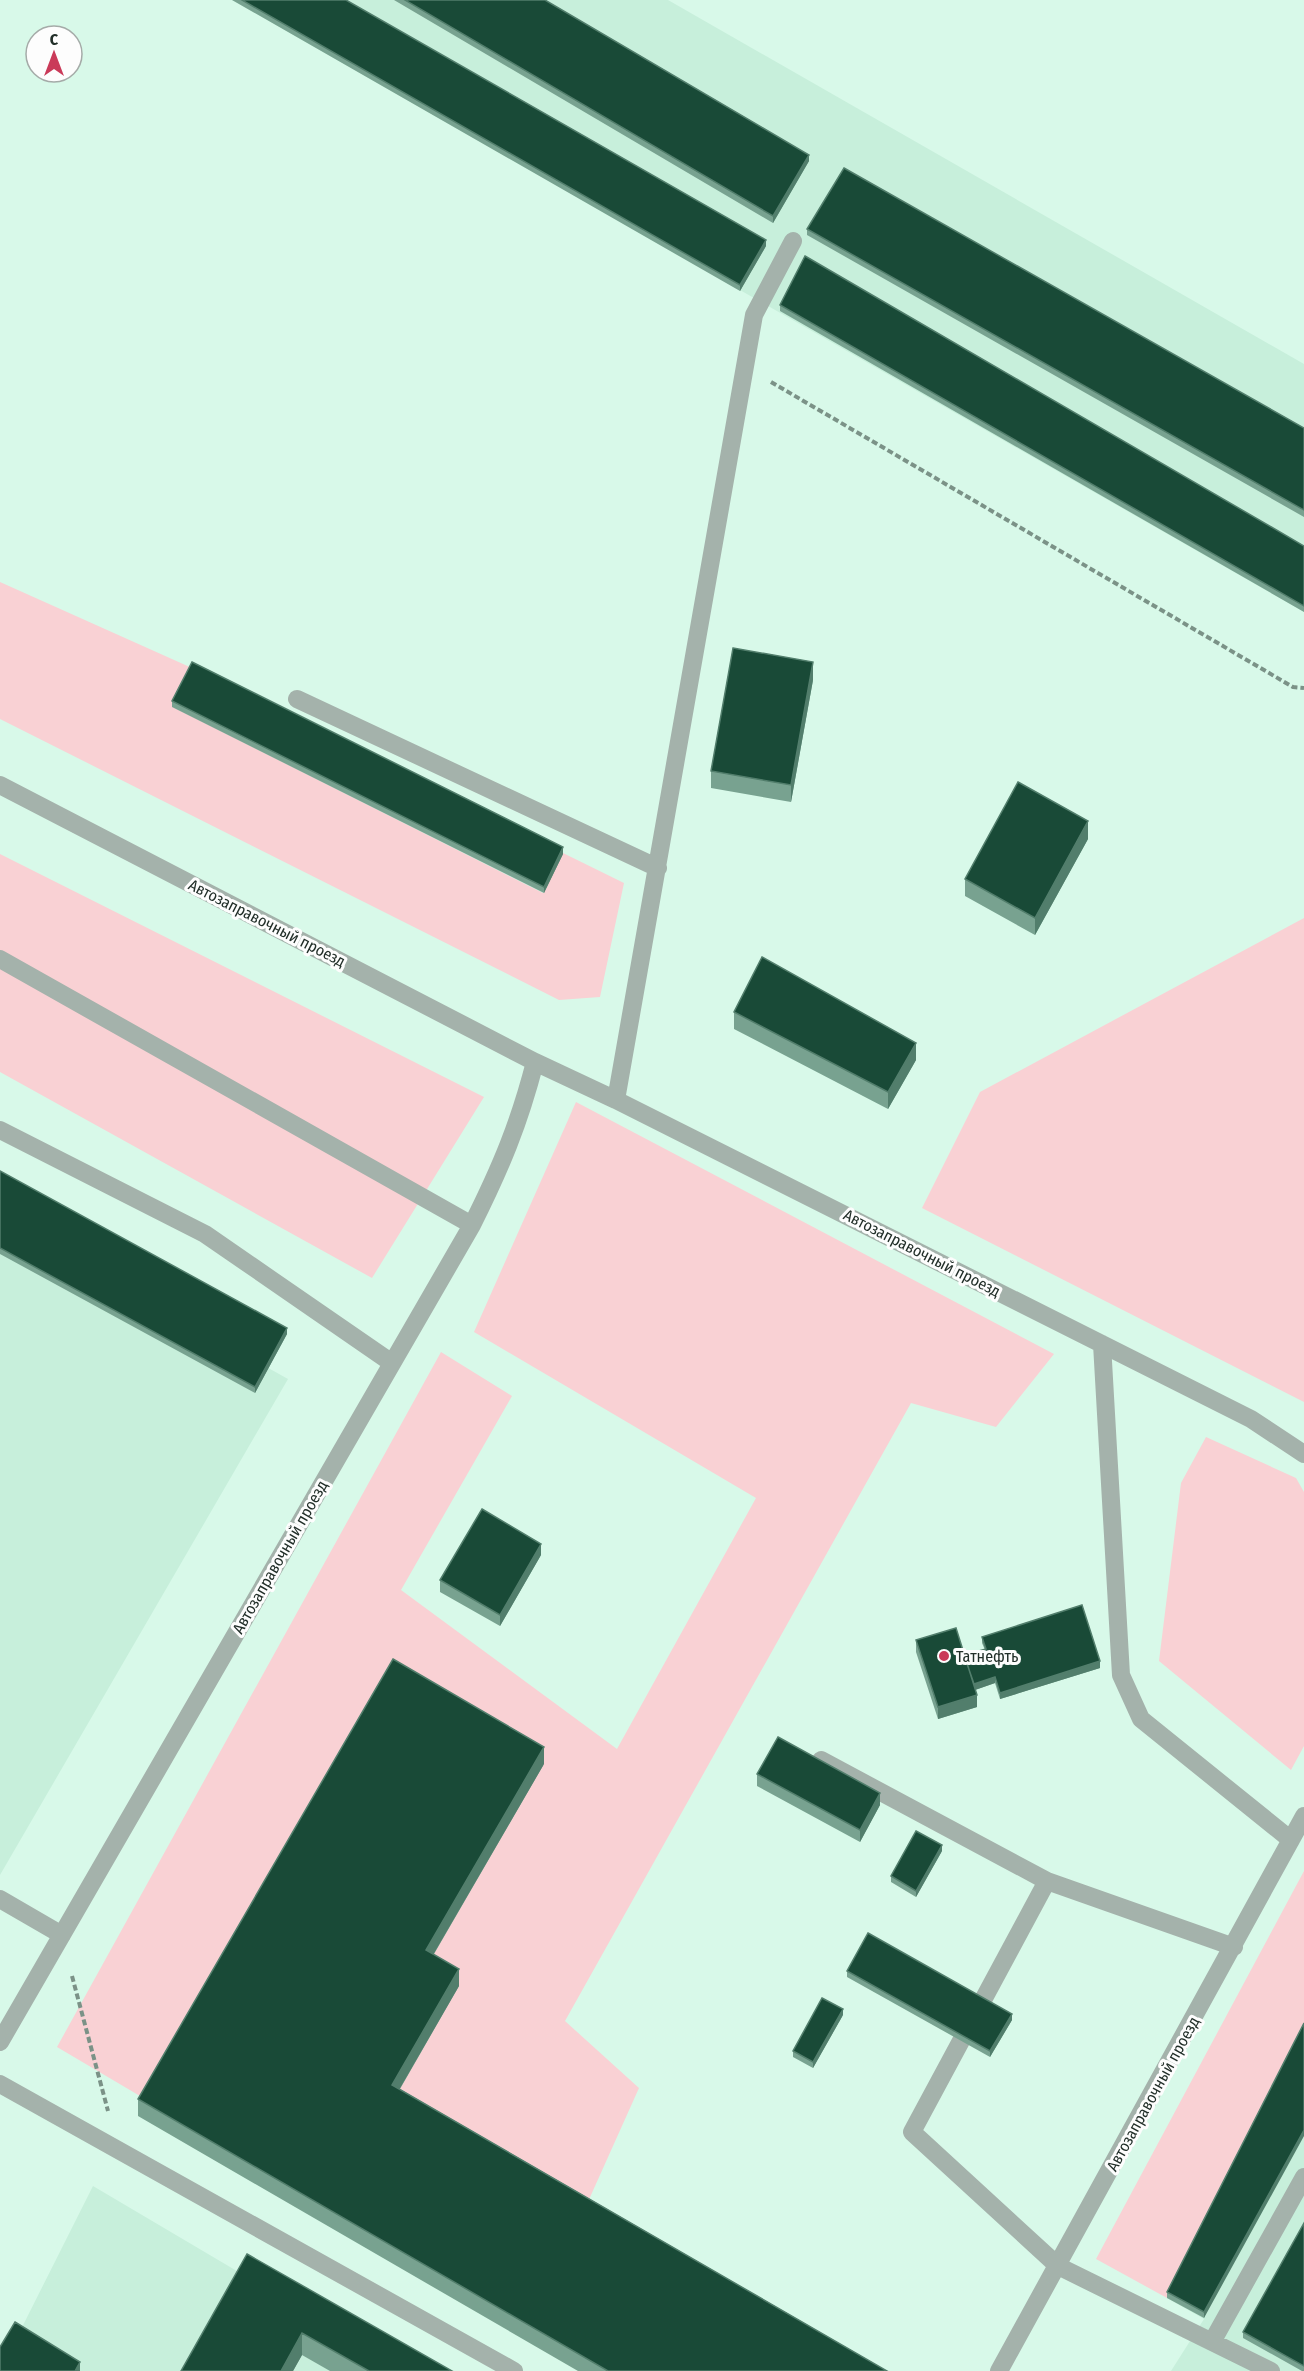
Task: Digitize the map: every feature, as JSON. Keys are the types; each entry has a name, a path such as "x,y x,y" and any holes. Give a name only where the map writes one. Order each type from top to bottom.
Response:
{"street":[{"path":"616,1100 747,368 754,315 793,241"},
{"path":"297,699 658,868"},
{"name":"Автозаправочный проезд","path":"0,784 535,1062 616,1100 1251,1419 1304,1454"},
{"path":"0,959 472,1225"},
{"name":"Автозаправочный проезд","path":"0,2042 472,1225 504,1160 521,1114 535,1062"},
{"path":"0,1130 205,1234 392,1363"},
{"path":"1102,1344 1121,1675 1142,1719 1291,1840"},
{"path":"808,1754 1047,1881 1234,1947"},
{"name":"Автозаправочный проезд","path":"999,2371 1304,1816"},
{"path":"1047,1881 912,2132 1058,2266 1271,2371"},
{"path":"0,1899 62,1935"},
{"path":"0,2084 514,2371"},
{"path":"1212,2342 1304,2178"}],"path":[{"path":"747,368 1293,687 1304,688"},
{"path":"62,1935 118,2150"}],"shaded area":[{"path":"232,0 668,0 1304,364 1304,612"},
{"path":"0,582 192,668 173,707 543,893 563,853 624,883 600,997 559,1000 0,719"},
{"path":"0,854 484,1097 372,1278 0,1072"},
{"path":"1304,918 1304,1402 922,1208 980,1092"},
{"path":"576,1102 1054,1354 996,1427 911,1403 565,2021 639,2088 552,2282 606,2371 57,2047 441,1352 512,1396 401,1590 617,1749 756,1498 474,1332"},
{"path":"0,1218 288,1379 0,1875"},
{"path":"1206,1437 1296,1478 1304,1492 1304,1746 1291,1770 1159,1661 1181,1483"},
{"path":"1304,1871 1304,2030 1167,2298 1096,2259"},
{"path":"1304,2030 1304,2371 1171,2371 1204,2319 1167,2298"},
{"path":"93,2186 247,2277 413,2371 0,2371"}],"building":[{"path":"242,0 346,0 766,240 740,285"},
{"path":"405,0 545,0 809,155 773,216"},
{"path":"844,168 1304,428 1304,510 807,229"},
{"path":"805,256 1304,546 1304,606 780,305"},
{"path":"733,648 813,662 791,785 711,771"},
{"path":"192,662 563,847 544,887 172,701"},
{"path":"1018,782 1088,821 1035,918 965,879"},
{"path":"762,957 916,1043 888,1092 734,1012"},
{"path":"0,1171 287,1328 255,1387 0,1248"},
{"path":"482,1509 541,1544 500,1615 440,1580"},
{"path":"1082,1605 1100,1661 1000,1693 995,1677 974,1684 964,1655 986,1649 982,1637"},
{"path":"956,1628 977,1695 938,1707 916,1640"},
{"path":"393,1659 544,1747 426,1950 459,1969 392,2085 887,2371 608,2371 138,2099"},
{"path":"778,1737 880,1793 860,1830 757,1774"},
{"path":"916,1831 942,1845 916,1891 891,1876"},
{"path":"868,1933 1012,2014 990,2051 847,1971"},
{"path":"822,1998 843,2009 813,2062 793,2051"},
{"path":"1304,2023 1304,2130 1204,2312 1167,2292"},
{"path":"1304,2223 1304,2366 1243,2332"},
{"path":"247,2254 452,2371 369,2371 302,2333 281,2371 181,2371"},
{"path":"15,2322 80,2362 75,2371 0,2371 0,2347"}],"place":[{"name":"Татнефть","path":"944,1656"}]}
